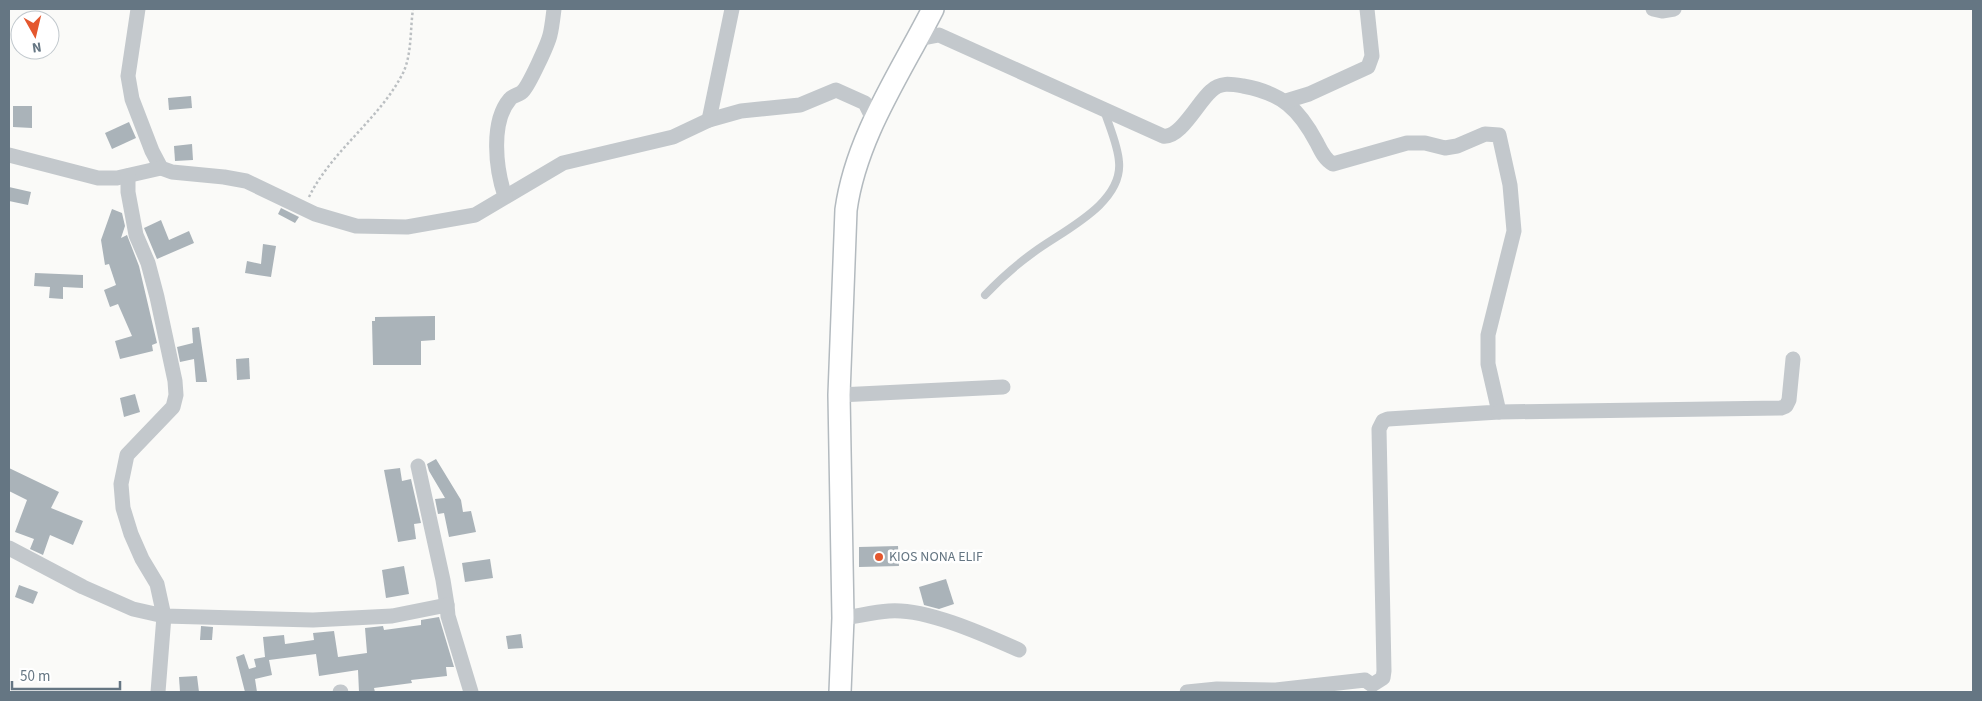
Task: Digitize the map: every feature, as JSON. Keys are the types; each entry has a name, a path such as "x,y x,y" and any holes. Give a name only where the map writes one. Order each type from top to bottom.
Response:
{"street":[{"path":"138,9 128,76 132,99 152,151 161,168"},
{"path":"505,196 499,178 497,158 500,118 510,98 523,91 550,37 554,9"},
{"path":"709,120 732,9"},
{"path":"840,692 843,618 839,395 847,202 855,163 874,121 933,9"},
{"path":"1286,101 1309,94 1368,67 1372,56 1366,9"},
{"path":"1653,9 1662,11 1674,9"},
{"path":"918,39 939,35 1168,137 1180,128 1213,89 1222,84 1248,87 1286,101 1304,119 1326,159 1333,164 1406,143 1425,143 1445,148 1457,146 1485,134 1498,135 1510,185 1514,231 1488,335 1488,364 1499,412"},
{"path":"9,155 98,178 128,176 161,168 172,172 224,177 246,181 315,214 356,226 407,227 475,215 563,163 673,137 709,120 764,107 800,105 836,90 865,104 874,121"},
{"path":"128,176 128,192 136,235 148,262 163,318 176,395 173,406 166,416 140,439 127,455 121,484 123,508 131,534 142,559 158,584 164,616 158,692"},
{"path":"1187,692 1217,688 1276,690 1366,680 1372,685 1383,678 1379,429 1383,421 1388,419 1499,412 1781,408 1786,406 1789,400 1793,358"},
{"path":"839,395 1003,387"},
{"path":"418,466 443,580 448,616 471,692"},
{"path":"9,548 82,588 134,609 164,616 313,620 392,616 447,605"},
{"path":"843,618 891,611 927,616 972,629 1019,650"}],"lane":[{"path":"985,295 1008,272 1078,223 1107,199 1116,181 1120,163 1104,108"}],"path":[{"path":"304,208 312,192 345,147 380,108 403,72 409,51 413,9"}],"building":[{"path":"191,96 192,108 169,110 168,98"},
{"path":"13,106 32,106 32,128 13,127"},
{"path":"129,122 136,138 112,149 105,133"},
{"path":"192,144 193,160 175,161 174,146"},
{"path":"9,187 31,192 28,205 9,201"},
{"path":"281,208 299,217 295,223 278,214"},
{"path":"112,209 122,213 125,226 121,238 127,235 139,266 157,343 152,345 153,351 120,359 115,341 132,336 118,304 110,307 104,290 116,285 109,264 105,265 101,240"},
{"path":"161,220 169,240 189,231 194,243 157,259 144,228"},
{"path":"263,244 276,246 271,277 245,273 247,261 261,264"},
{"path":"35,273 83,275 83,288 63,287 63,299 49,298 50,287 34,286"},
{"path":"435,316 435,340 421,341 421,365 373,365 372,321 375,321 375,317"},
{"path":"199,327 207,382 196,382 194,359 180,362 177,347 193,343 192,328"},
{"path":"249,358 250,379 237,380 236,359"},
{"path":"135,394 140,412 124,417 120,398"},
{"path":"436,459 461,500 463,512 471,511 476,532 449,537 444,513 438,514 435,499 445,498 429,471 427,464"},
{"path":"9,468 59,492 51,508 83,521 73,545 50,535 43,555 30,549 34,539 15,532 27,500 9,491"},
{"path":"400,468 402,481 411,479 421,523 414,524 416,539 398,542 384,470"},
{"name":"KIOS NONA ELIF","path":"898,546 899,566 859,567 859,547"},
{"path":"490,559 493,578 465,582 462,563"},
{"path":"404,566 409,594 386,598 382,570"},
{"path":"946,579 954,604 939,609 924,605 919,587"},
{"path":"19,585 38,592 33,604 15,597"},
{"path":"439,617 454,667 446,667 447,676 411,680 412,683 374,688 375,692 359,692 358,670 319,676 316,654 269,660 272,675 255,679 257,692 245,692 236,657 244,654 249,669 256,667 254,659 265,657 263,637 284,635 285,644 314,640 313,633 334,631 338,657 367,653 365,628 383,626 384,630 421,625 421,620"},
{"path":"201,626 213,627 212,640 200,640"},
{"path":"521,634 523,648 508,649 506,636"},
{"path":"197,676 199,692 180,692 179,677"}],"place":[{"name":"KIOS NONA ELIF","path":"879,557"}]}
